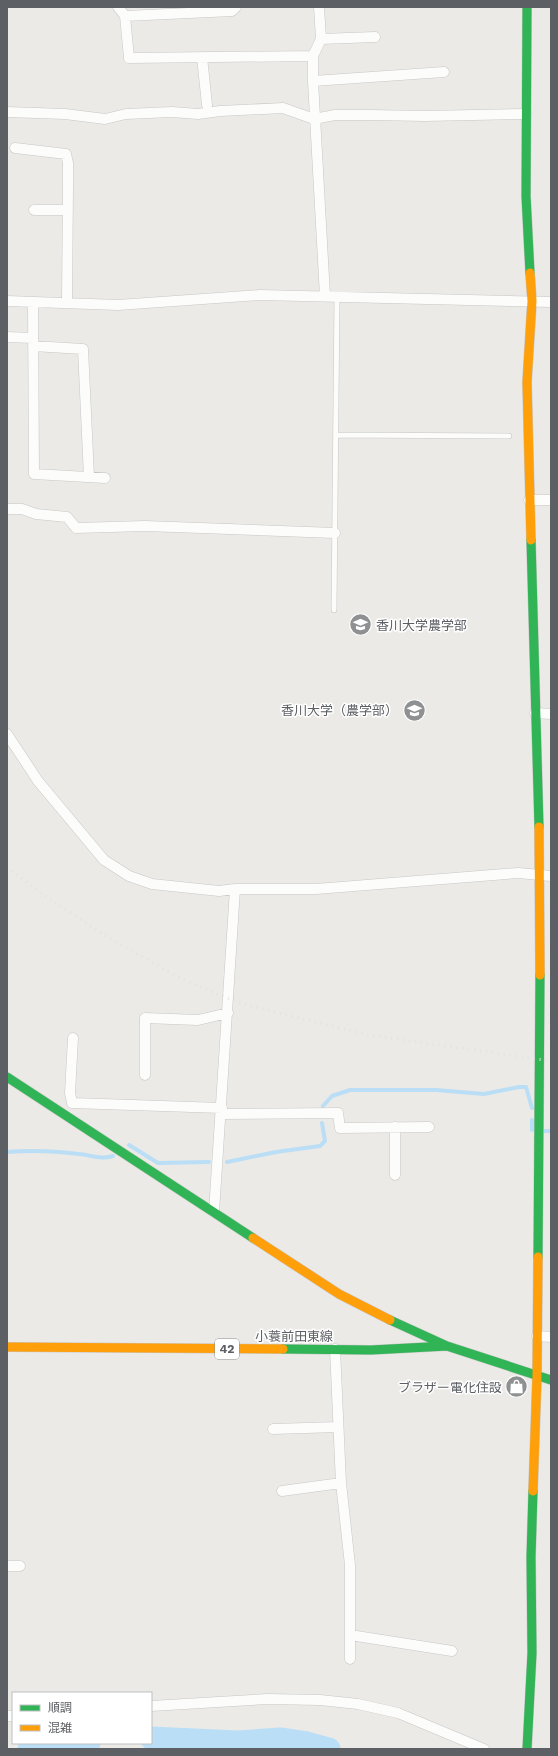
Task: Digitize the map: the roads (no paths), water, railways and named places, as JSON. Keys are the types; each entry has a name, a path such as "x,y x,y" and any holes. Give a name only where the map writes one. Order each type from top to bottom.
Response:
{"street":[{"path":"118,7 125,16 129,58 313,56"},
{"path":"125,16 232,11 236,7"},
{"path":"319,7 321,39 313,56 313,80 325,296"},
{"path":"527,7 526,196 532,301 527,382 540,875 537,1376 531,1557 532,1653 527,1749"},
{"path":"321,39 375,37"},
{"path":"202,57 207,105"},
{"path":"313,80 444,72"},
{"path":"7,112 65,114 105,119 126,114 172,112 198,114 220,111 283,108 314,118 335,115 370,114 425,116 526,114"},
{"path":"15,148 66,154 68,163 67,303"},
{"path":"34,210 68,210"},
{"path":"7,301 118,305 260,295 551,302"},
{"path":"33,302 34,474 105,478"},
{"path":"7,337 83,349 89,477"},
{"path":"529,500 551,500"},
{"path":"7,509 22,509 36,514 67,517 76,528 145,526 335,533"},
{"path":"535,713 551,714"},
{"path":"7,734 38,781 104,860 128,876 152,884 219,891 235,889 316,889 518,873 551,876"},
{"path":"214,1212 235,889"},
{"path":"145,1075 144,1018 198,1020 228,1013"},
{"path":"66,1116 72,1103 70,1094 73,1038"},
{"path":"7,1077 339,1294 378,1315 447,1346"},
{"path":"72,1103 221,1111 338,1113 340,1128 430,1127"},
{"path":"395,1127 395,1175"},
{"path":"537,1336 551,1337"},
{"name":"小蓑前田東線","path":"7,1348 335,1350 447,1346 551,1380"},
{"path":"335,1350 341,1483 350,1565 350,1659"},
{"path":"273,1429 338,1427"},
{"path":"282,1491 341,1483"},
{"path":"7,1566 20,1566"},
{"path":"350,1636 452,1651"},
{"path":"152,1706 268,1699 320,1700 358,1704 398,1712 484,1749"}],"lane":[{"path":"334,610 337,297"},
{"path":"336,435 509,436"}],"waterway":[{"path":"323,1106 332,1096 350,1090 436,1090 484,1094 526,1087 532,1108"},
{"path":"532,1120 532,1130"},
{"path":"227,1162 276,1152 320,1146 325,1141 322,1123"},
{"path":"544,1131 551,1131"},
{"path":"129,1145 158,1163 209,1162"},
{"path":"7,1152 43,1151 100,1157 113,1156"},
{"path":"152,1738 238,1742 280,1739 307,1743 329,1749"},
{"path":"29,1749 79,1744"}],"railway":[{"path":"7,867 48,898 106,936 178,977 229,999 258,1008 369,1035 551,1061"}],"place":[{"name":"香川大学農学部","path":"361,625"},
{"name":"香川大学（農学部）","path":"414,710"},
{"name":"ブラザー電化住設","path":"517,1387"}]}
